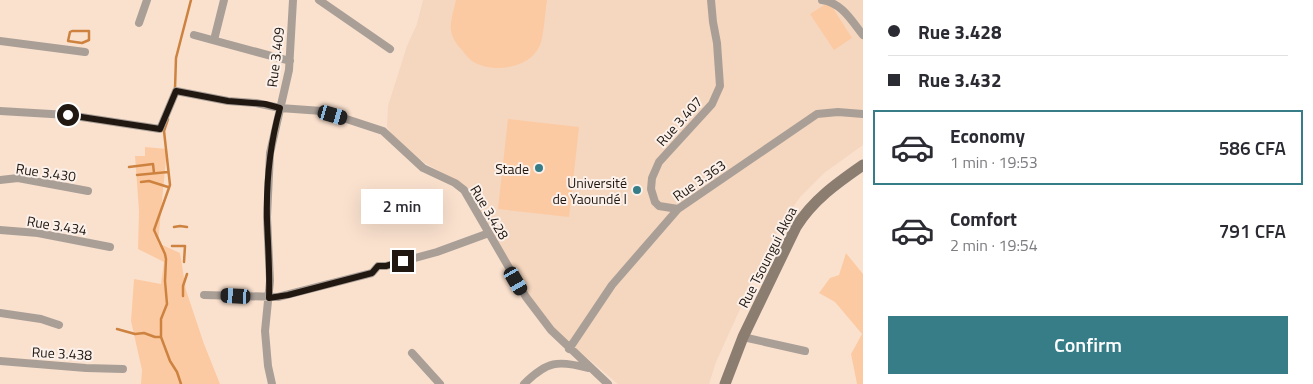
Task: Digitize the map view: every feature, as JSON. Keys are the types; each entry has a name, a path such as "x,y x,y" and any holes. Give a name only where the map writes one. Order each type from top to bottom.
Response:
{"main road":[{"name":"Rue Tsoungui Akoa","path":"725,384 743,337 803,215 812,204 863,165"}],"street":[{"path":"139,23 147,0"},
{"path":"214,40 224,0"},
{"name":"Rue 3.409","path":"272,384 264,331 270,281 267,218 270,153 290,61 294,0"},
{"path":"319,0 390,49"},
{"name":"Rue 3.407","path":"678,209 659,206 655,202 651,189 652,178 659,162 712,104 720,86 717,42 712,22 711,0"},
{"path":"822,0 841,7 863,35"},
{"path":"194,35 290,61"},
{"path":"0,41 85,52"},
{"name":"Rue 3.428","path":"0,111 68,115 160,129 176,91 228,101 322,112 386,133 423,168 455,183 464,190 526,297 569,349 608,384"},
{"name":"Rue 3.363","path":"569,349 612,285 678,209 817,114 838,112 863,114"},
{"name":"Rue 3.430","path":"0,180 18,178 88,190"},
{"name":"Rue 3.434","path":"0,230 38,233 110,247"},
{"path":"204,295 269,298 288,295 372,273 378,266 386,266 437,252 489,233"},
{"path":"0,313 34,318 59,325"},
{"path":"743,337 805,351"},
{"path":"412,353 440,384"},
{"name":"Rue 3.438","path":"0,361 122,369"},
{"path":"524,384 536,372 548,365 562,362 590,368"}],"shaded area":[{"name":"Université de Yaoundé I","path":"423,0 863,0 863,145 824,173 801,196 785,218 765,254 716,362 709,384 618,384 558,333 521,284 464,185 425,163 401,146 387,127 388,106 407,46 417,24"},
{"path":"456,0 547,0 540,45 528,59 510,67 490,67 472,61 457,44 451,30"},
{"path":"829,2 852,38 834,50 810,14"},
{"name":"Stade","path":"508,119 579,127 569,217 498,209"},
{"path":"145,147 167,149 158,243 180,253 186,290 220,384 141,384 142,370 131,321 134,279 161,284 164,262 138,249 139,211 135,156 145,156"},
{"path":"846,253 863,274 863,384 857,384 851,354 862,334 835,302 819,293 830,278 839,275"}],"waterway":[{"path":"175,89 176,58 191,0"},
{"path":"72,31 89,31 89,40 82,43 68,41 72,31"},
{"path":"168,119 164,131 170,185 154,230 166,259 167,304 161,319 161,337 181,384"},
{"path":"129,167 153,164 154,173"},
{"path":"137,175 168,172"},
{"path":"141,182 149,181 168,187"},
{"path":"174,227 187,227"},
{"path":"172,246 185,246 184,262"},
{"path":"183,296 183,286 187,274"},
{"path":"117,329 135,334 144,333 161,337"}],"place":[{"name":"Stade","path":"539,168"},
{"name":"Université de Yaoundé I","path":"637,190"}],"route":[{"path":"68,115 160,129 176,91 228,101 256,102 280,108 270,153 267,218 269,298 288,295 372,273 378,266 386,266 403,261"}]}
